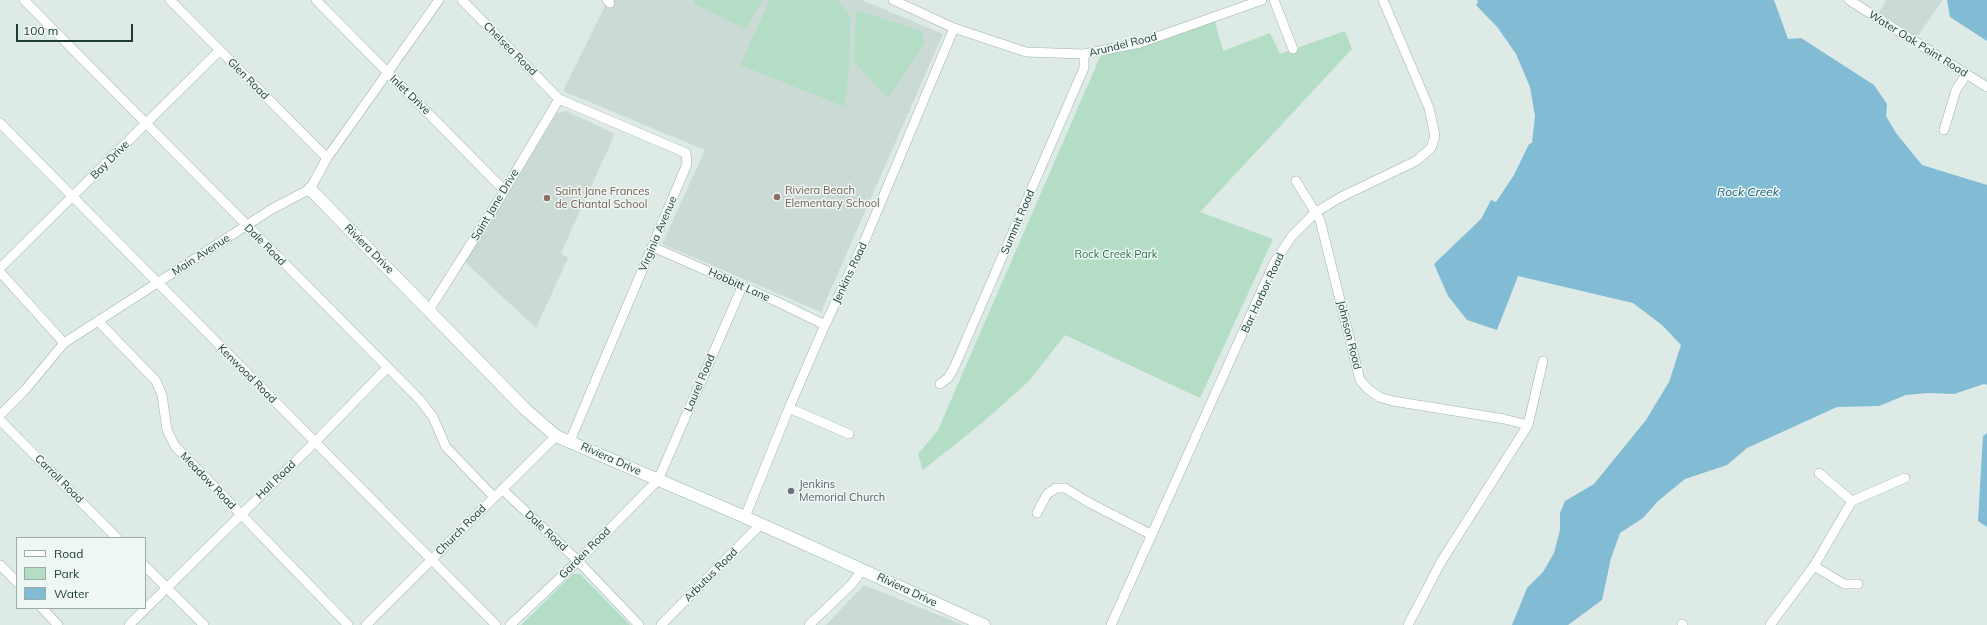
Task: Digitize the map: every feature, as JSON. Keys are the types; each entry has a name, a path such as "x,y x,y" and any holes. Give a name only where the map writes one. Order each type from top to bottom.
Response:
{"street":[{"name":"Dale Road","path":"24,0 246,226 420,400 433,417 446,447 494,497"},
{"name":"Glen Road","path":"170,0 326,158"},
{"name":"Inlet Drive","path":"316,0 387,73 428,111 504,190"},
{"path":"310,189 326,158 439,0"},
{"name":"Chelsea Road","path":"462,0 559,98"},
{"name":"Arundel Road","path":"893,0 954,28 1026,52 1084,54 1140,43 1262,0"},
{"path":"1274,0 1293,49"},
{"name":"Bar Harbor Road","path":"1111,625 1274,263 1292,236 1316,212 1340,196 1416,161 1432,148 1435,136 1429,108 1383,0"},
{"name":"Water Oak Point Road","path":"1849,0 1987,87"},
{"name":"Jenkins Road","path":"745,517 789,408 825,325 865,240 954,28"},
{"name":"Bay Drive","path":"0,270 220,51"},
{"name":"Summit Road","path":"940,384 948,378 958,361 1084,68 1084,54"},
{"path":"1944,130 1956,90 1966,75"},
{"name":"Saint Jane Drive","path":"429,310 504,190 559,98"},
{"name":"Virginia Avenue","path":"559,98 686,153 688,164 570,442"},
{"name":"Kenwood Road","path":"0,122 74,196 157,283 496,625"},
{"name":"Johnson Road","path":"1296,181 1320,220 1360,380 1368,390 1379,397 1393,401 1504,419 1528,425"},
{"name":"Main Avenue","path":"0,415 25,390 64,343 272,209 310,189"},
{"name":"Riviera Drive","path":"310,189 525,409 556,436 863,569 984,625"},
{"name":"Hobbitt Lane","path":"653,247 825,325"},
{"path":"0,270 64,343"},
{"name":"Laurel Road","path":"658,480 742,287"},
{"name":"Meadow Road","path":"98,320 156,381 162,395 167,430 175,446 348,625"},
{"path":"1408,625 1441,562 1528,425 1544,361"},
{"name":"Hall Road","path":"146,608 315,442 387,368"},
{"path":"789,408 849,434"},
{"name":"Carroll Road","path":"0,420 116,537"},
{"name":"Church Road","path":"366,625 556,436"},
{"path":"1819,473 1852,501"},
{"path":"1770,625 1814,566 1852,501 1905,478"},
{"name":"Garden Road","path":"510,625 578,561 658,480"},
{"path":"1037,513 1047,494 1056,488 1065,488 1152,536"},
{"name":"Dale Road","path":"502,489 578,561 639,625"},
{"name":"Arbutus Road","path":"661,625 761,524"},
{"path":"0,565 16,581"},
{"path":"1814,566 1844,584 1858,584"},
{"path":"146,567 204,625"},
{"path":"809,625 851,585 863,569"},
{"path":"43,609 58,625"},
{"name":"Hall Road","path":"129,625 145,609"}],"shaded area":[{"name":"Riviera Beach Elementary School","path":"608,0 862,0 943,34 821,312 662,244 705,150 563,91"},
{"path":"1886,0 1943,0 1917,37 1879,13"},
{"path":"566,111 615,134 561,253 568,258 536,328 465,262 557,113"},
{"path":"864,585 963,625 826,625"}],"green space":[{"path":"695,0 763,0 745,29 693,3"},
{"path":"770,0 837,0 850,15 850,55 845,107 740,65"},
{"path":"856,10 921,31 925,42 888,98 854,62"},
{"name":"Rock Creek Park","path":"1214,18 1223,51 1270,33 1280,54 1345,31 1352,49 1200,212 1273,239 1200,398 1065,335 1029,381 982,423 923,470 918,454 938,430 1100,57"},
{"path":"573,574 580,574 630,625 521,625"}],"water":[{"name":"Rock Creek","path":"1477,0 1774,0 1788,39 1801,38 1874,85 1887,104 1886,116 1896,133 1922,165 1987,185 1987,385 1984,384 1954,394 1928,393 1906,395 1879,406 1837,407 1747,448 1727,465 1685,479 1658,501 1643,518 1620,533 1611,558 1602,600 1568,625 1512,625 1527,588 1543,572 1554,553 1560,530 1560,513 1565,501 1594,484 1646,420 1669,382 1681,345 1662,325 1633,303 1518,276 1497,330 1467,320 1448,296 1434,264 1481,219 1491,200 1496,202 1514,175 1529,144 1532,143 1535,116 1530,87 1516,54 1498,28 1476,5 1478,2"},
{"path":"1947,0 1987,0 1987,41 1950,17"},
{"path":"1987,433 1987,527 1978,521 1983,436"}],"place":[{"name":"Riviera Beach Elementary School","path":"777,197"},
{"name":"Saint Jane Frances de Chantal School","path":"547,198"},
{"name":"Jenkins Memorial Church","path":"791,491"}]}
